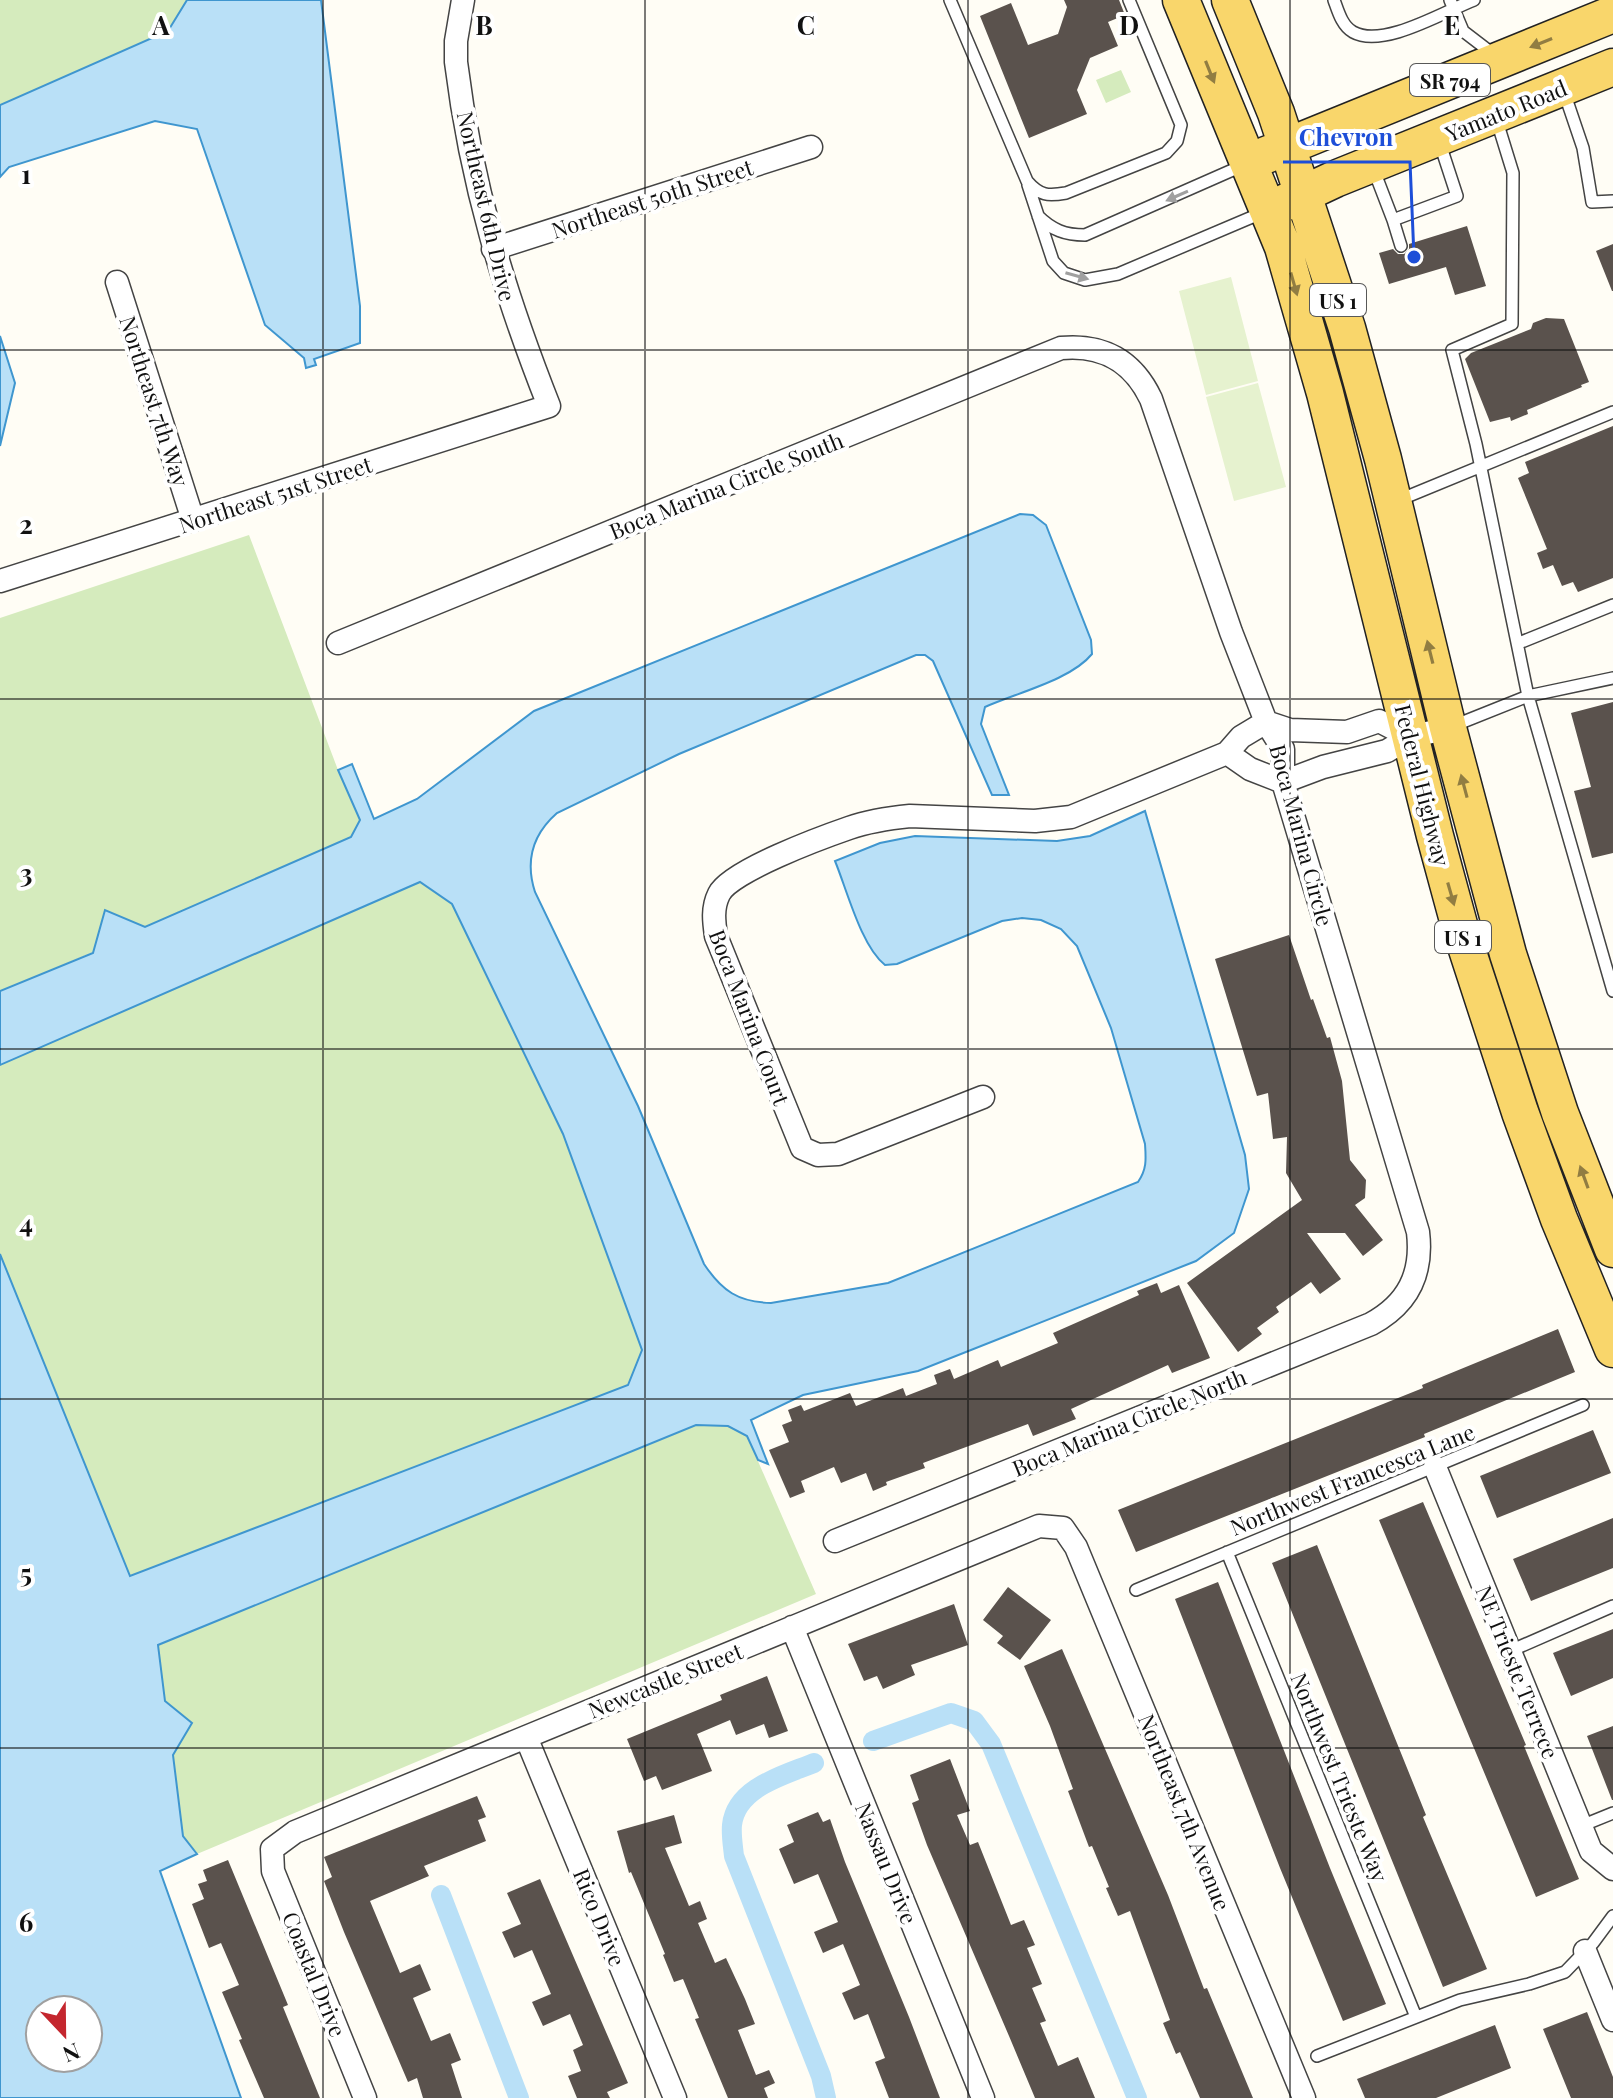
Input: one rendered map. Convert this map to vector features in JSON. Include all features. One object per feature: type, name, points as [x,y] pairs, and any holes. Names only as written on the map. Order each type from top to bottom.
[{"type":"main road","name":"US 1","points":[[1181,0],[1268,210]]},
{"type":"main road","name":"US 1","points":[[1230,0],[1304,193]]},
{"type":"main road","name":"SR 794","points":[[1248,164],[1613,14]]},
{"type":"main road","name":"Yamato Road","points":[[1268,210],[1371,164],[1613,67]]},
{"type":"main road","name":"Federal Highway","points":[[1304,193],[1347,328],[1394,502],[1448,728],[1524,1008],[1613,1249]]},
{"type":"main road","name":"Federal Highway","points":[[1268,210],[1283,247],[1330,409],[1439,852],[1488,1018],[1559,1219],[1605,1290],[1613,1349]]},
{"type":"street","name":"Northeast 6th Drive","points":[[463,0],[457,30],[456,62],[478,189],[515,321],[549,406]]},
{"type":"street","name":"Northeast 50th Street","points":[[493,249],[811,147]]},
{"type":"street","name":"Northeast 7th Way","points":[[117,282],[193,520]]},
{"type":"street","name":"Boca Marina Circle South","points":[[338,643],[1061,348],[1080,346],[1098,349],[1115,357]]},
{"type":"street","name":"Boca Marina Circle","points":[[1115,357],[1131,368],[1143,382],[1151,399],[1231,632],[1266,722],[1283,749],[1283,782],[1418,1232],[1420,1251],[1411,1287]]},
{"type":"street","name":"Northeast 51st Street","points":[[0,581],[549,406]]},
{"type":"street","points":[[1266,722],[1290,730],[1347,732],[1379,721],[1410,737]]},
{"type":"street","name":"Boca Marina Court","points":[[983,1097],[838,1154],[818,1155],[802,1148],[716,936],[713,912],[720,891],[741,873],[850,828],[910,816],[1035,821],[1062,819],[1089,811],[1227,753],[1241,737],[1266,722]]},
{"type":"street","points":[[1227,753],[1250,769],[1283,782],[1323,767],[1387,751],[1410,737],[1448,728]]},
{"type":"street","name":"Boca Marina Circle North","points":[[835,1541],[1371,1324],[1387,1316],[1411,1287]]},
{"type":"street","name":"NE Trieste Terrece","points":[[1435,1467],[1591,1851],[1613,1869]]},
{"type":"street","name":"Newcastle Street","points":[[272,1849],[295,1832],[1039,1526],[1063,1528]]},
{"type":"street","name":"Northeast 7th Avenue","points":[[1063,1528],[1076,1547],[1304,2098]]},
{"type":"street","name":"Nassau Drive","points":[[792,1627],[983,2098]]},
{"type":"street","name":"Rico Drive","points":[[526,1737],[675,2098]]},
{"type":"street","name":"Coastal Drive","points":[[272,1849],[273,1871],[365,2098]]},
{"type":"street","points":[[1585,1951],[1613,2020]]},
{"type":"lane","points":[[950,0],[1027,181],[1053,261],[1064,273],[1085,280],[1118,274],[1268,210]]},
{"type":"lane","points":[[1027,181],[1037,194],[1049,196],[1066,193],[1166,153],[1177,141],[1181,125],[1129,0]]},
{"type":"lane","points":[[1334,0],[1342,20],[1352,32],[1367,36],[1405,30],[1452,4],[1474,0]]},
{"type":"lane","points":[[1452,4],[1463,31],[1500,60]]},
{"type":"lane","points":[[1563,87],[1583,148],[1592,202],[1613,201]]},
{"type":"lane","points":[[1495,114],[1513,173],[1512,324],[1452,350],[1519,643],[1528,696],[1608,958],[1613,991]]},
{"type":"lane","points":[[1393,220],[1457,196],[1438,137]]},
{"type":"lane","points":[[1038,215],[1051,228],[1071,235],[1085,235],[1248,164]]},
{"type":"lane","points":[[1371,164],[1401,246]]},
{"type":"lane","points":[[1394,502],[1613,412]]},
{"type":"lane","points":[[1519,643],[1613,605]]},
{"type":"lane","points":[[1448,728],[1528,696],[1613,678]]},
{"type":"lane","name":"Northwest Francesca Lane","points":[[1136,1590],[1583,1405]]},
{"type":"lane","name":"Northwest Trieste Way","points":[[1227,1552],[1416,2017]]},
{"type":"lane","points":[[1510,1651],[1613,1606]]},
{"type":"lane","points":[[1581,1826],[1613,1813]]},
{"type":"lane","points":[[1317,2056],[1460,2000],[1565,1972],[1613,1916]]},
{"type":"green space","points":[[0,0],[187,0],[168,31],[0,105]]},
{"type":"green space","points":[[1121,70],[1131,92],[1106,103],[1096,80]]},
{"type":"green space","points":[[1231,277],[1258,381],[1206,395],[1179,291]]},
{"type":"green space","points":[[1258,383],[1286,487],[1234,501],[1206,397]]},
{"type":"green space","points":[[249,535],[360,820],[352,837],[0,991],[0,618]]},
{"type":"green space","points":[[420,881],[452,904],[563,1134],[642,1350],[628,1385],[130,1577],[0,1254],[0,1065]]},
{"type":"green space","points":[[697,1425],[728,1426],[747,1436],[816,1594],[197,1854],[183,1836],[158,1645]]},
{"type":"water","points":[[187,0],[321,0],[360,306],[360,343],[314,359],[316,365],[306,368],[304,358],[265,325],[197,129],[155,121],[9,167],[0,177],[0,105],[168,31]]},
{"type":"water","points":[[0,336],[15,383],[0,446]]},
{"type":"water","points":[[1020,514],[1033,515],[1046,525],[1091,640],[1092,654],[1057,679],[985,707],[981,724],[1009,795],[992,795],[933,661],[925,655],[916,655],[679,754],[557,813],[536,839],[533,849],[531,870],[535,892],[638,1106],[704,1264],[717,1281],[732,1293],[749,1300],[771,1303],[888,1283],[1138,1182],[1146,1159],[1145,1144],[1111,1028],[1077,946],[1061,929],[1041,920],[1022,918],[1002,921],[897,964],[885,965],[876,956],[862,931],[835,861],[880,843],[915,836],[1057,841],[1090,836],[1145,811],[1245,1155],[1249,1189],[1234,1233],[1196,1261],[918,1371],[803,1395],[751,1420],[768,1464],[758,1460],[747,1436],[728,1426],[696,1425],[158,1645],[165,1701],[192,1723],[173,1755],[183,1836],[197,1854],[160,1871],[241,2098],[0,2098],[0,1254],[130,1576],[628,1385],[642,1350],[563,1134],[452,904],[420,882],[0,1065],[0,991],[93,953],[105,910],[145,927],[351,837],[360,820],[338,770],[352,764],[374,819],[417,799],[534,711]]},
{"type":"building","points":[[1064,0],[1119,0],[1125,15],[1108,22],[1118,46],[1090,58],[1077,90],[1087,114],[1029,138],[980,16],[1011,3],[1028,45],[1058,34],[1067,7]]},
{"type":"building","points":[[1467,226],[1486,286],[1455,295],[1446,267],[1389,284],[1379,253],[1393,249],[1398,254],[1404,254],[1409,244]]},
{"type":"building","points":[[1613,244],[1613,291],[1612,291],[1596,251]]},
{"type":"building","points":[[1546,318],[1564,319],[1589,382],[1527,410],[1528,414],[1511,421],[1510,417],[1490,422],[1465,359],[1471,353],[1531,329],[1533,323]]},
{"type":"building","points":[[1613,426],[1613,578],[1578,592],[1573,582],[1562,586],[1553,565],[1543,569],[1537,553],[1547,549],[1518,478],[1529,473],[1525,462]]},
{"type":"building","points":[[1613,702],[1613,853],[1592,858],[1574,791],[1591,787],[1571,713]]},
{"type":"building","points":[[1289,935],[1311,1000],[1327,1038],[1330,1037],[1342,1081],[1350,1160],[1366,1180],[1365,1198],[1355,1205],[1383,1240],[1363,1256],[1345,1233],[1307,1233],[1341,1279],[1320,1294],[1311,1282],[1276,1307],[1279,1312],[1257,1328],[1262,1334],[1238,1352],[1187,1283],[1302,1200],[1286,1173],[1287,1137],[1273,1139],[1268,1093],[1257,1096],[1215,959]]},
{"type":"building","points":[[1157,1283],[1161,1293],[1179,1285],[1210,1358],[1172,1373],[1168,1365],[1071,1409],[1076,1419],[1033,1436],[1028,1424],[923,1463],[925,1468],[886,1482],[887,1485],[873,1491],[866,1473],[841,1483],[834,1467],[801,1481],[805,1492],[790,1498],[769,1450],[789,1442],[782,1425],[792,1421],[788,1410],[801,1405],[804,1411],[850,1393],[856,1406],[903,1388],[906,1396],[937,1384],[934,1375],[950,1369],[954,1379],[998,1360],[1001,1367],[1058,1343],[1053,1333],[1139,1295],[1137,1291]]},
{"type":"building","points":[[1558,1329],[1575,1372],[1424,1434],[1425,1437],[1136,1552],[1118,1510],[1423,1388],[1422,1385]]},
{"type":"building","points":[[1593,1430],[1611,1473],[1497,1518],[1480,1476]]},
{"type":"building","points":[[1423,1502],[1579,1879],[1536,1897],[1379,1520]]},
{"type":"building","points":[[1613,1518],[1613,1568],[1531,1601],[1513,1559]]},
{"type":"building","points":[[1317,1545],[1426,1815],[1423,1817],[1487,1969],[1443,1987],[1272,1563]]},
{"type":"building","points":[[1218,1582],[1386,2004],[1343,2021],[1175,1599]]},
{"type":"building","points":[[1008,1587],[1051,1620],[1020,1660],[997,1643],[1003,1636],[983,1620]]},
{"type":"building","points":[[954,1604],[968,1645],[911,1665],[915,1675],[883,1689],[877,1676],[864,1681],[848,1644]]},
{"type":"building","points":[[1613,1629],[1613,1678],[1571,1696],[1553,1653]]},
{"type":"building","points":[[1062,1649],[1168,1895],[1204,1989],[1207,1988],[1253,2098],[1200,2098],[1180,2052],[1176,2054],[1163,2023],[1170,2020],[1130,1911],[1118,1916],[1106,1888],[1109,1887],[1092,1846],[1089,1847],[1068,1791],[1073,1789],[1050,1726],[1024,1666]]},
{"type":"building","points":[[767,1676],[788,1731],[769,1738],[764,1724],[736,1735],[730,1720],[697,1734],[712,1771],[662,1790],[656,1776],[644,1781],[627,1739],[722,1700],[720,1695]]},
{"type":"building","points":[[1613,1726],[1613,1800],[1612,1800],[1587,1736]]},
{"type":"building","points":[[950,1759],[970,1811],[957,1815],[970,1845],[978,1842],[1011,1925],[1024,1920],[1035,1945],[1027,1948],[1042,1984],[1032,1988],[1046,2021],[1040,2023],[1058,2066],[1078,2057],[1095,2098],[1035,2098],[912,1803],[919,1800],[910,1775]]},
{"type":"building","points":[[477,1796],[486,1817],[478,1820],[486,1841],[424,1866],[429,1876],[370,1901],[400,1973],[420,1964],[431,1990],[413,1998],[431,2041],[450,2033],[461,2060],[451,2064],[462,2098],[423,2098],[417,2078],[408,2082],[344,1932],[324,1881],[332,1877],[324,1857]]},
{"type":"building","points":[[818,1812],[823,1822],[830,1819],[940,2098],[889,2098],[875,2062],[885,2058],[868,2014],[854,2020],[842,1993],[860,1985],[843,1944],[823,1953],[814,1932],[838,1922],[818,1874],[794,1884],[779,1849],[794,1842],[787,1825]]},
{"type":"building","points":[[674,1815],[682,1843],[665,1848],[689,1906],[700,1901],[707,1919],[698,1923],[715,1963],[726,1958],[745,1999],[755,2024],[738,2030],[756,2075],[769,2070],[775,2083],[764,2088],[768,2098],[728,2098],[695,2019],[699,2018],[683,1979],[674,1982],[629,1873],[617,1831]]},
{"type":"building","points":[[228,1860],[288,2005],[283,2007],[320,2098],[264,2098],[239,2040],[242,2039],[222,1992],[239,1985],[221,1943],[209,1948],[192,1904],[204,1899],[198,1884],[207,1881],[203,1870]]},
{"type":"building","points":[[540,1879],[628,2083],[607,2092],[610,2098],[577,2098],[568,2076],[581,2071],[573,2050],[583,2045],[570,2014],[543,2026],[532,2002],[551,1994],[532,1950],[514,1958],[502,1932],[521,1924],[507,1893]]},
{"type":"building","points":[[1587,2012],[1613,2077],[1613,2098],[1571,2098],[1543,2029]]},
{"type":"building","points":[[1495,2025],[1511,2068],[1436,2098],[1365,2098],[1357,2079]]},
{"type":"waterway","points":[[873,1741],[951,1713],[974,1721],[991,1744],[1137,2098]]},
{"type":"waterway","points":[[814,1763],[776,1778],[752,1792],[735,1812],[732,1833],[734,1856],[821,2076],[826,2098]]},
{"type":"waterway","points":[[441,1895],[519,2098]]},
{"type":"place","name":"Chevron","points":[[1414,257]]}]
